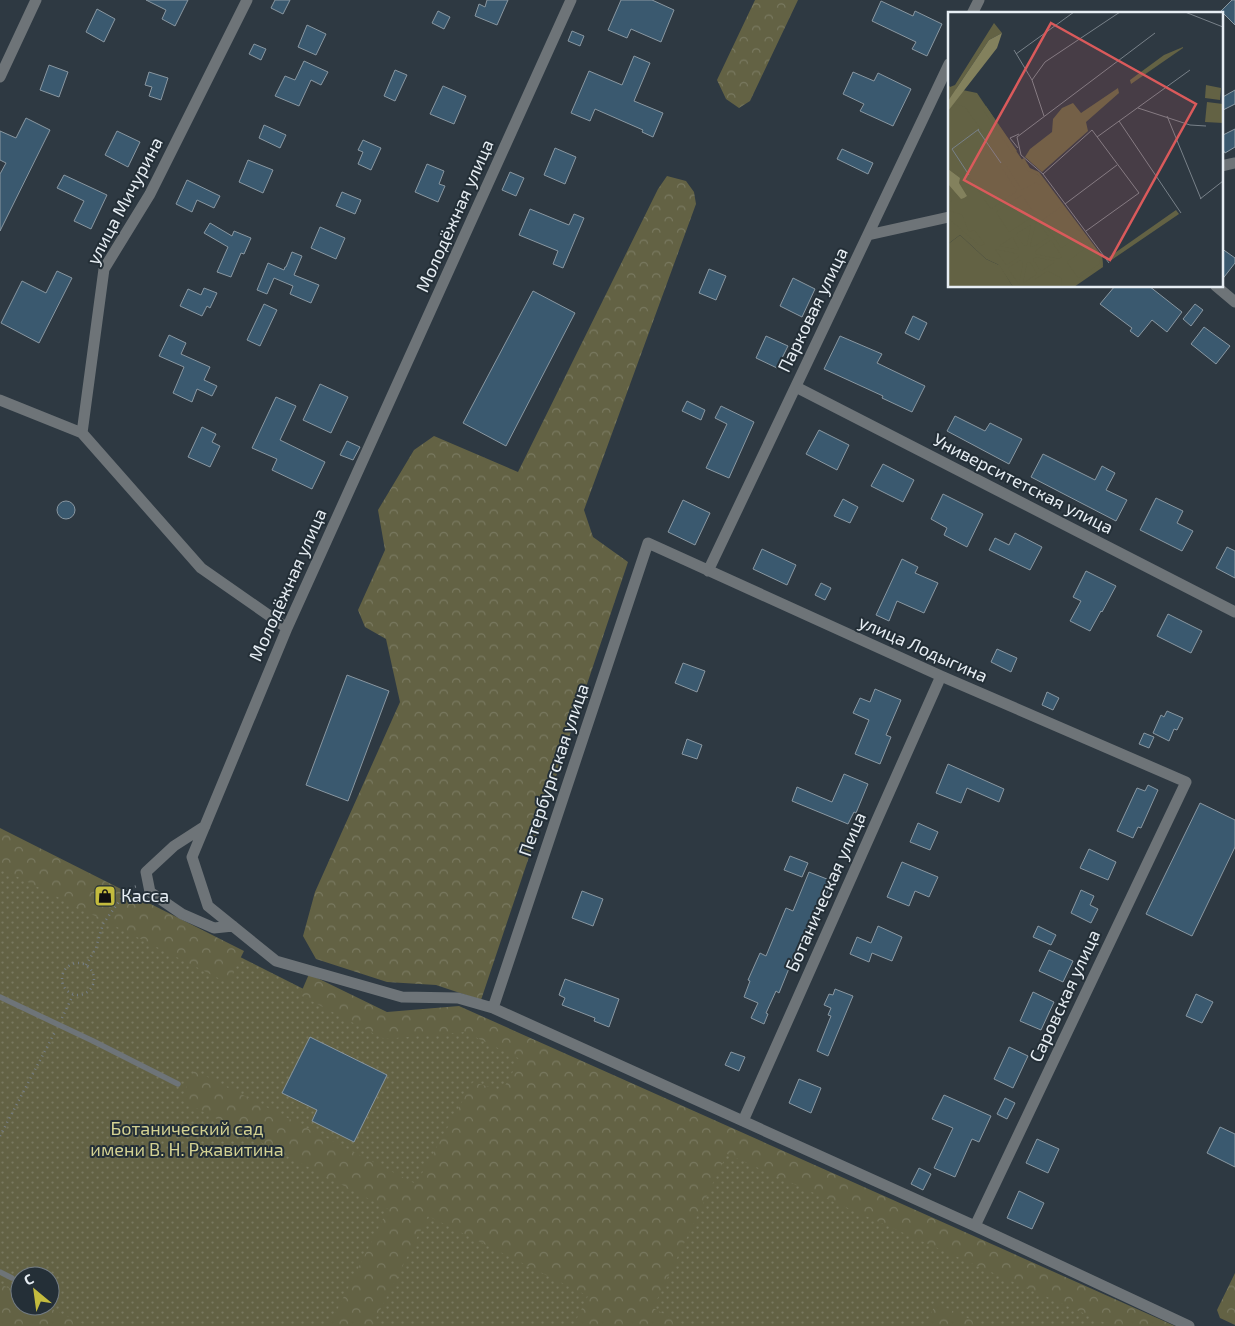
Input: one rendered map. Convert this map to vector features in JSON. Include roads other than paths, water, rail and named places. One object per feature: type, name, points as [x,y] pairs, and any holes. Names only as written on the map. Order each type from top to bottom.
[{"type":"street","points":[[0,77],[36,0]]},
{"type":"street","name":"улица Мичурина","points":[[82,433],[104,269],[150,194],[247,0]]},
{"type":"street","name":"Молодёжная улица","points":[[571,0],[287,628],[192,857],[208,906],[276,961],[402,996],[458,998],[493,1008],[975,1226],[1189,1326]]},
{"type":"street","points":[[973,12],[979,0]]},
{"type":"street","name":"Парковая улица","points":[[708,571],[948,66]]},
{"type":"street","points":[[1222,166],[1235,164]]},
{"type":"street","points":[[868,235],[948,217]]},
{"type":"street","points":[[1218,288],[1235,302]]},
{"type":"street","name":"Университетская улица","points":[[796,387],[1235,612]]},
{"type":"street","points":[[0,400],[82,433],[201,568],[287,628]]},
{"type":"street","name":"улица Лодыгина","points":[[648,543],[942,676],[1186,782]]},
{"type":"street","name":"Петербургская улица","points":[[493,1008],[648,543]]},
{"type":"street","name":"Ботаническая улица","points":[[744,1122],[942,676]]},
{"type":"street","name":"Саровская улица","points":[[975,1226],[1186,782]]},
{"type":"street","points":[[205,826],[174,846],[146,872],[150,892],[182,914],[214,928],[233,926]]},
{"type":"lane","points":[[0,997],[178,1084]]},
{"type":"place","name":"Касса","points":[[105,896]]},
{"type":"park label","name":"Ботанический сад имени В. Н. Ржавитина","points":[[187,1139]]}]
